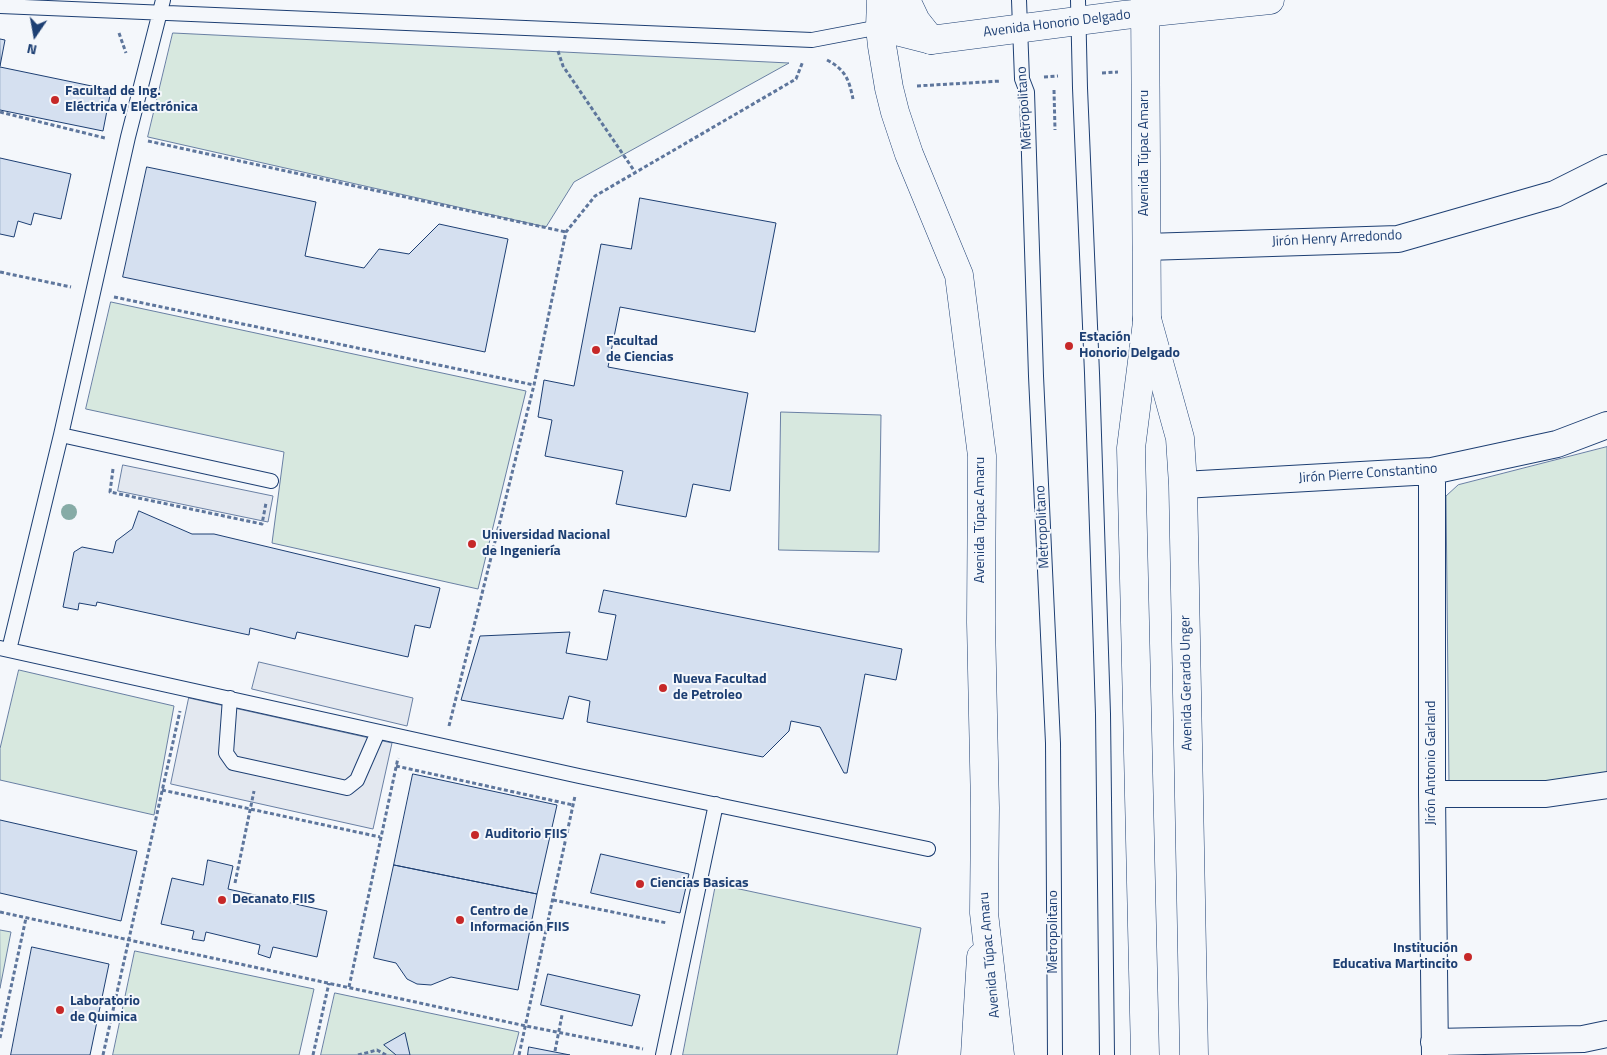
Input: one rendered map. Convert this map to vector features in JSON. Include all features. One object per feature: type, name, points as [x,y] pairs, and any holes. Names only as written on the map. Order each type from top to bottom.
[{"type":"main road","name":"Avenida Túpac Amaru","points":[[881,0],[880,27],[885,70],[895,112],[909,154],[960,275],[982,456],[981,622],[984,913],[1000,1055]]},
{"type":"main road","points":[[880,27],[901,0]]},
{"type":"main road","points":[[906,0],[916,21],[931,40]]},
{"type":"main road","name":"Avenida Honorio Delgado","points":[[880,27],[931,40],[1020,27],[1078,10],[1270,0]]},
{"type":"main road","name":"Avenida Túpac Amaru","points":[[1145,7],[1146,316],[1131,448],[1145,1055]]},
{"type":"main road","name":"Avenida Gerardo Unger","points":[[1146,316],[1180,438],[1183,485],[1194,1055]]},
{"type":"main road","points":[[975,1055],[984,913]]},
{"type":"street","name":"Jirón Henry Arredondo","points":[[1146,246],[1398,239],[1555,194],[1607,168]]},
{"type":"street","name":"Jirón Pierre Constantino","points":[[1183,485],[1432,471],[1557,444],[1607,425]]},
{"type":"street","name":"Jirón Antonio Garland","points":[[1432,471],[1432,794],[1435,1049]]},
{"type":"street","points":[[1432,794],[1546,794],[1607,784]]},
{"type":"street","points":[[1435,1049],[1583,1039],[1607,1034]]},
{"type":"lane","name":"Metropolitano","points":[[1019,0],[1022,79],[1027,92],[1036,376],[1053,743],[1054,1055]]},
{"type":"lane","points":[[0,6],[161,7],[551,29],[812,40],[880,27]]},
{"type":"lane","points":[[161,7],[128,137],[61,435],[4,649],[579,776],[928,849]]},
{"type":"lane","points":[[1078,10],[1103,704],[1107,1055]]},
{"type":"lane","points":[[61,435],[271,480]]},
{"type":"lane","points":[[230,698],[226,753],[233,763],[347,788],[357,780],[378,732]]},
{"type":"lane","points":[[663,1054],[716,804]]},
{"type":"path","points":[[551,29],[562,66],[635,172]]},
{"type":"path","points":[[118,31],[126,52],[124,62]]},
{"type":"path","points":[[444,746],[534,385],[566,232],[595,196],[796,79],[812,40]]},
{"type":"path","points":[[806,54],[822,57],[835,64],[847,76],[853,99]]},
{"type":"path","points":[[1054,90],[1055,130]]},
{"type":"path","points":[[0,112],[106,138],[104,147]]},
{"type":"path","points":[[128,137],[566,232]]},
{"type":"path","points":[[0,272],[73,288],[75,278]]},
{"type":"path","points":[[92,292],[534,385]]},
{"type":"path","points":[[110,466],[114,470],[110,492],[262,524],[271,480]]},
{"type":"path","points":[[103,1055],[185,688]]},
{"type":"path","points":[[349,988],[402,737]]},
{"type":"path","points":[[396,766],[573,805]]},
{"type":"path","points":[[235,883],[258,768]]},
{"type":"path","points":[[519,1055],[579,776]]},
{"type":"path","points":[[162,790],[380,837]]},
{"type":"path","points":[[553,900],[690,928]]},
{"type":"path","points":[[0,912],[663,1054]]},
{"type":"path","points":[[0,1038],[26,918]]},
{"type":"path","points":[[313,1055],[329,983]]},
{"type":"path","points":[[555,1051],[562,1015]]},
{"type":"path","points":[[358,1055],[377,1050],[386,1055]]},
{"type":"shaded area","points":[[173,33],[789,63],[574,182],[546,227],[148,137]]},
{"type":"shaded area","points":[[111,302],[526,391],[478,589],[272,543],[284,452],[86,409]]},
{"type":"shaded area","points":[[781,412],[881,415],[879,552],[779,550]]},
{"type":"shaded area","points":[[1607,447],[1607,776],[1557,785],[1449,785],[1446,496],[1458,485]]},
{"type":"shaded area","points":[[123,465],[273,496],[268,522],[118,491]]},
{"type":"shaded area","points":[[259,662],[413,698],[407,726],[252,689]]},
{"type":"shaded area","points":[[19,670],[174,706],[154,815],[0,780],[0,749]]},
{"type":"shaded area","points":[[189,698],[392,743],[373,829],[171,784]]},
{"type":"shaded area","points":[[716,884],[921,928],[897,1055],[683,1055]]},
{"type":"shaded area","points":[[0,930],[11,932],[0,988]]},
{"type":"shaded area","points":[[135,951],[314,989],[299,1055],[113,1055]]},
{"type":"shaded area","points":[[335,993],[519,1032],[513,1055],[321,1055]]},
{"type":"building","points":[[0,39],[5,40],[0,66]]},
{"type":"building","name":"Facultad de Ing. Eléctrica y Electrónica","points":[[0,67],[111,90],[103,131],[0,110]]},
{"type":"building","points":[[0,158],[71,174],[61,219],[34,213],[31,225],[18,221],[14,237],[0,234]]},
{"type":"building","points":[[147,167],[316,202],[305,256],[364,268],[379,249],[409,254],[439,224],[508,239],[485,352],[123,277]]},
{"type":"building","name":"Facultad de Ciencias","points":[[640,198],[776,223],[755,332],[620,307],[608,367],[748,393],[730,491],[693,484],[686,517],[616,504],[623,471],[545,456],[552,420],[538,417],[544,380],[574,386],[601,244],[631,249]]},
{"type":"building","points":[[139,511],[192,534],[214,534],[440,588],[430,628],[415,625],[408,657],[297,632],[295,639],[250,628],[249,635],[97,602],[96,606],[79,603],[78,610],[63,607],[74,552],[82,547],[113,553],[116,541],[132,529]]},
{"type":"building","name":"Nueva Facultad de Petroleo","points":[[604,590],[902,649],[896,680],[865,674],[847,773],[844,773],[820,727],[791,721],[789,731],[763,757],[587,722],[590,701],[569,696],[563,719],[461,700],[480,636],[570,632],[566,653],[607,660],[616,615],[599,612]]},
{"type":"building","name":"Auditorio FIIS","points":[[413,774],[557,805],[537,894],[394,865]]},
{"type":"building","points":[[0,820],[137,851],[121,921],[0,893]]},
{"type":"building","name":"Ciencias Basicas","points":[[601,854],[689,874],[680,913],[591,893]]},
{"type":"building","name":"Decanato FIIS","points":[[208,860],[233,866],[228,889],[327,911],[317,957],[273,947],[270,958],[258,954],[260,945],[206,932],[204,941],[192,939],[194,931],[161,924],[172,878],[203,885]]},
{"type":"building","points":[[394,865],[537,894],[518,990],[451,977],[431,985],[417,984],[407,979],[396,963],[374,958]]},
{"type":"building","name":"Laboratorio de Quimica","points":[[32,947],[109,964],[90,1055],[11,1055]]},
{"type":"building","points":[[548,974],[640,995],[632,1026],[541,1005]]},
{"type":"building","points":[[405,1033],[410,1055],[396,1055],[384,1045]]},
{"type":"building","points":[[529,1047],[570,1055],[528,1055]]},
{"type":"place","name":"Facultad de Ing. Eléctrica y Electrónica","points":[[55,100]]},
{"type":"place","name":"Estación Honorio Delgado","points":[[1069,346]]},
{"type":"place","name":"Facultad de Ciencias","points":[[596,350]]},
{"type":"place","name":"Universidad Nacional de Ingeniería","points":[[472,544]]},
{"type":"place","name":"Nueva Facultad de Petroleo","points":[[663,688]]},
{"type":"place","name":"Auditorio FIIS","points":[[475,835]]},
{"type":"place","name":"Ciencias Basicas","points":[[640,884]]},
{"type":"place","name":"Decanato FIIS","points":[[222,900]]},
{"type":"place","name":"Centro de Información FIIS","points":[[460,920]]},
{"type":"place","name":"Institución Educativa Martincito","points":[[1468,957]]},
{"type":"place","name":"Laboratorio de Quimica","points":[[60,1010]]}]
